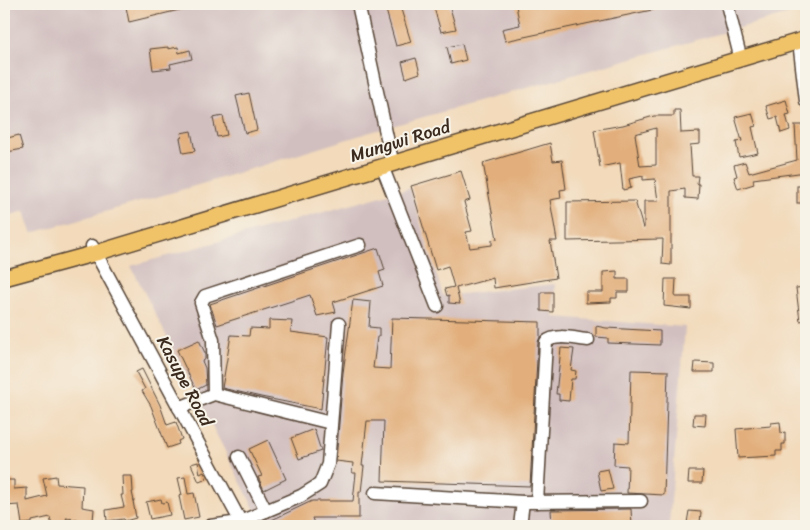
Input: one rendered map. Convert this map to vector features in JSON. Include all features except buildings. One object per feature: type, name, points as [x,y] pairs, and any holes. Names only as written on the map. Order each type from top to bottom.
[{"type":"main road","name":"Mungwi Road","points":[[4,278],[94,249],[804,37]]},
{"type":"main road","name":"Mungwi Road","points":[[387,161],[739,52],[804,37]]},
{"type":"main road","name":"Mungwi Road","points":[[4,270],[94,249]]},
{"type":"street","points":[[358,4],[387,161],[437,306]]},
{"type":"street","points":[[727,4],[739,52]]},
{"type":"street","points":[[804,37],[806,101]]},
{"type":"street","points":[[214,394],[213,340],[201,303],[205,296],[360,245]]},
{"type":"street","name":"Kasupe Road","points":[[94,249],[242,524]]},
{"type":"street","points":[[210,526],[242,524],[301,496],[320,484],[328,464],[339,324]]},
{"type":"street","points":[[537,502],[546,342],[550,338],[556,337],[588,340]]},
{"type":"street","points":[[179,408],[214,394],[331,423]]},
{"type":"street","points":[[239,457],[266,511]]},
{"type":"street","points":[[375,493],[523,502],[641,502]]},
{"type":"street","points":[[520,526],[523,502]]},
{"type":"shaded area","points":[[4,4],[806,4],[806,9],[367,133],[205,183],[32,233],[25,211],[4,217]]},
{"type":"shaded area","points":[[410,188],[443,296],[555,284],[554,317],[685,327],[669,526],[263,526],[131,266]]}]
